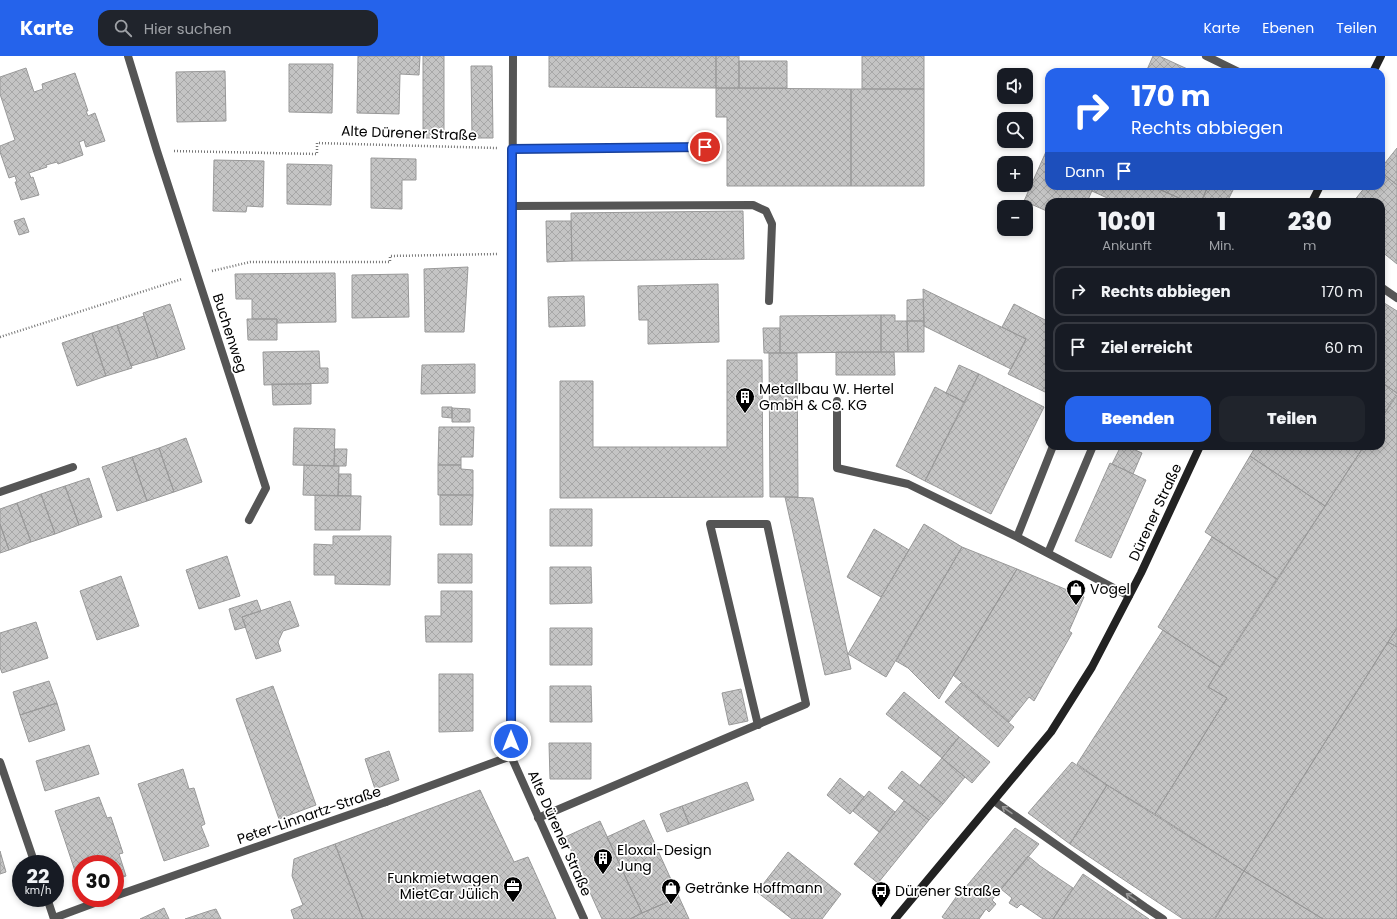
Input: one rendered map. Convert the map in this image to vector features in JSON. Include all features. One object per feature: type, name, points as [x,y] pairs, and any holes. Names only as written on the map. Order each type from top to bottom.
[{"type":"main road","points":[[1375,68],[1381,56]]},
{"type":"main road","name":"Dürener Straße","points":[[895,919],[1051,732],[1092,667],[1141,573],[1198,450]]},
{"type":"street","name":"Buchenweg","points":[[128,56],[157,151],[266,488],[249,520]]},
{"type":"street","name":"Alte Dürener Straße","points":[[513,56],[511,756],[584,919]]},
{"type":"street","points":[[1206,56],[1232,68]]},
{"type":"street","points":[[512,149],[705,147]]},
{"type":"street","points":[[512,206],[753,205],[766,211],[772,224],[769,301]]},
{"type":"street","points":[[1385,290],[1397,298]]},
{"type":"street","points":[[837,401],[837,468],[908,484],[1017,537],[1129,596]]},
{"type":"street","points":[[1017,537],[1051,450]]},
{"type":"street","points":[[1048,553],[1091,450]]},
{"type":"street","points":[[0,492],[73,467]]},
{"type":"street","points":[[538,818],[758,725],[806,704],[767,524],[710,524],[758,725]]},
{"type":"street","name":"Peter-Linnartz-Straße","points":[[124,893],[386,802],[511,756]]},
{"type":"street","points":[[0,762],[32,855]]},
{"type":"street","points":[[994,801],[1145,908],[1163,919]]},
{"type":"street","points":[[50,907],[53,919],[84,907]]},
{"type":"path","name":"Alte Dürener Straße","points":[[157,151],[317,154],[317,143],[512,149]]},
{"type":"path","points":[[0,337],[198,274],[250,262],[390,262],[390,256],[512,254]]},
{"type":"building","points":[[358,56],[420,56],[419,75],[400,74],[399,114],[357,113]]},
{"type":"building","points":[[423,56],[444,56],[444,138],[423,138]]},
{"type":"building","points":[[549,56],[716,56],[716,88],[549,87]]},
{"type":"building","points":[[716,56],[739,56],[739,88],[716,88]]},
{"type":"building","points":[[862,56],[924,56],[924,89],[862,89]]},
{"type":"building","points":[[1153,56],[1159,56],[1185,68],[1148,68]]},
{"type":"building","points":[[739,61],[787,61],[787,88],[739,88]]},
{"type":"building","points":[[289,64],[333,64],[332,113],[289,112]]},
{"type":"building","points":[[471,66],[492,66],[493,138],[472,138]]},
{"type":"building","points":[[26,68],[34,92],[43,89],[42,84],[75,73],[88,111],[86,111],[88,116],[95,113],[105,141],[86,147],[84,140],[79,142],[83,155],[58,164],[57,162],[46,165],[47,167],[29,173],[31,178],[33,177],[39,195],[21,200],[15,182],[17,182],[15,176],[9,178],[0,152],[0,146],[15,140],[0,94],[0,77]]},
{"type":"building","points":[[225,71],[226,121],[177,122],[176,72]]},
{"type":"building","points":[[716,88],[851,89],[851,186],[727,186],[727,117],[716,117]]},
{"type":"building","points":[[851,89],[924,89],[924,186],[851,186]]},
{"type":"building","points":[[1397,148],[1397,185],[1385,175],[1385,163]]},
{"type":"building","points":[[1045,154],[1045,190],[1092,190],[1089,198],[1045,198],[1045,210],[1033,205],[1033,200],[1024,200],[1028,192],[1033,192],[1033,181]]},
{"type":"building","points":[[371,158],[416,159],[416,180],[402,180],[402,209],[371,208]]},
{"type":"building","points":[[214,160],[264,161],[263,207],[247,206],[246,212],[213,211]]},
{"type":"building","points":[[287,164],[332,165],[331,205],[287,204]]},
{"type":"building","points":[[1385,175],[1397,185],[1397,264],[1385,254],[1385,198],[1356,198],[1363,190],[1385,190]]},
{"type":"building","points":[[1161,190],[1179,198],[1107,198],[1092,191]]},
{"type":"building","points":[[1161,190],[1206,190],[1203,198],[1179,198]]},
{"type":"building","points":[[1206,190],[1233,190],[1229,198],[1203,198]]},
{"type":"building","points":[[743,211],[744,259],[572,261],[571,213]]},
{"type":"building","points":[[24,218],[29,232],[19,235],[14,221]]},
{"type":"building","points":[[546,221],[571,221],[572,261],[547,262]]},
{"type":"building","points":[[468,267],[464,332],[425,332],[424,269]]},
{"type":"building","points":[[335,273],[336,322],[277,323],[277,319],[252,319],[252,299],[236,299],[235,274]]},
{"type":"building","points":[[408,274],[409,317],[352,318],[352,275]]},
{"type":"building","points":[[718,284],[719,342],[648,344],[648,320],[639,320],[638,286]]},
{"type":"building","points":[[923,289],[1026,339],[1011,369],[924,326]]},
{"type":"building","points":[[584,296],[585,326],[549,327],[548,297]]},
{"type":"building","points":[[923,299],[924,321],[907,321],[907,300]]},
{"type":"building","points":[[170,304],[185,349],[158,358],[143,313]]},
{"type":"building","points":[[1014,304],[1045,320],[1045,392],[1008,374],[1026,339],[1002,327]]},
{"type":"building","points":[[1385,304],[1397,311],[1397,393],[1385,385]]},
{"type":"building","points":[[881,315],[895,315],[895,321],[907,321],[908,352],[881,352]]},
{"type":"building","points":[[881,315],[881,352],[780,353],[780,316]]},
{"type":"building","points":[[144,316],[158,358],[131,366],[117,325]]},
{"type":"building","points":[[247,319],[277,319],[277,340],[248,340]]},
{"type":"building","points":[[907,321],[924,321],[924,352],[908,352]]},
{"type":"building","points":[[117,325],[132,368],[106,376],[92,333]]},
{"type":"building","points":[[763,328],[780,328],[780,353],[764,353]]},
{"type":"building","points":[[92,333],[106,376],[77,386],[62,343]]},
{"type":"building","points":[[319,351],[320,368],[328,368],[328,383],[264,385],[263,352]]},
{"type":"building","points":[[836,352],[894,352],[895,375],[836,375]]},
{"type":"building","points":[[769,353],[797,353],[798,497],[770,497]]},
{"type":"building","name":"Metallbau W. Hertel GmbH & Co. KG","points":[[727,360],[762,360],[763,497],[560,498],[560,381],[593,381],[593,447],[727,447]]},
{"type":"building","points":[[475,364],[475,393],[421,394],[422,365]]},
{"type":"building","points":[[959,365],[979,374],[964,402],[946,393]]},
{"type":"building","points":[[979,374],[1044,407],[991,514],[925,481]]},
{"type":"building","points":[[272,384],[311,384],[311,404],[273,405]]},
{"type":"building","points":[[1385,385],[1397,393],[1385,412]]},
{"type":"building","points":[[935,387],[964,402],[925,481],[896,466]]},
{"type":"building","points":[[1397,395],[1397,628],[1244,871],[1155,814],[1227,698],[1208,687],[1361,450],[1385,450],[1385,413]]},
{"type":"building","points":[[442,407],[452,407],[452,418],[442,417]]},
{"type":"building","points":[[452,408],[470,409],[470,422],[452,422]]},
{"type":"building","points":[[439,427],[474,427],[473,457],[461,457],[461,465],[438,465]]},
{"type":"building","points":[[294,428],[335,429],[334,466],[293,465]]},
{"type":"building","points":[[186,438],[202,482],[174,492],[159,448]]},
{"type":"building","points":[[159,448],[174,492],[147,501],[132,457]]},
{"type":"building","points":[[335,449],[347,449],[346,466],[334,466]]},
{"type":"building","points":[[1119,450],[1135,450],[1142,453],[1133,474],[1112,464]]},
{"type":"building","points":[[1254,450],[1361,450],[1325,506],[1250,456]]},
{"type":"building","points":[[1250,456],[1325,506],[1277,579],[1205,532]]},
{"type":"building","points":[[132,457],[147,501],[117,511],[102,467]]},
{"type":"building","points":[[1110,463],[1146,480],[1111,558],[1075,541]]},
{"type":"building","points":[[304,465],[339,466],[338,496],[303,495]]},
{"type":"building","points":[[438,465],[461,465],[461,469],[473,470],[473,495],[438,495]]},
{"type":"building","points":[[339,474],[351,474],[351,496],[338,496]]},
{"type":"building","points":[[89,478],[102,517],[79,525],[65,486]]},
{"type":"building","points":[[65,486],[79,525],[55,534],[41,494]]},
{"type":"building","points":[[41,494],[55,534],[31,542],[17,503]]},
{"type":"building","points":[[315,495],[361,496],[360,530],[315,530]]},
{"type":"building","points":[[440,495],[473,495],[472,525],[440,525]]},
{"type":"building","points":[[785,497],[813,498],[851,669],[825,675]]},
{"type":"building","points":[[17,503],[31,542],[9,550],[0,524],[0,509]]},
{"type":"building","points":[[550,509],[592,509],[592,546],[550,546]]},
{"type":"building","points":[[0,524],[9,550],[0,553]]},
{"type":"building","points":[[924,524],[962,547],[886,677],[848,654]]},
{"type":"building","points":[[874,529],[909,550],[881,597],[847,577]]},
{"type":"building","points":[[333,536],[391,536],[390,585],[335,584],[335,575],[314,575],[314,544],[333,545]]},
{"type":"building","points":[[1212,537],[1277,579],[1220,667],[1158,627]]},
{"type":"building","points":[[962,547],[1017,569],[939,699],[908,668],[896,661]]},
{"type":"building","points":[[438,554],[472,554],[472,583],[438,583]]},
{"type":"building","points":[[227,556],[240,596],[199,609],[186,570]]},
{"type":"building","points":[[550,567],[591,567],[592,603],[550,604]]},
{"type":"building","points":[[1017,569],[1084,597],[1069,631],[1072,633],[1034,701],[1029,697],[1009,722],[953,675]]},
{"type":"building","points":[[121,576],[139,626],[97,640],[80,591]]},
{"type":"building","points":[[441,591],[472,591],[472,642],[426,642],[425,616],[441,616]]},
{"type":"building","points":[[257,600],[261,611],[242,617],[246,627],[235,630],[229,609]]},
{"type":"building","points":[[290,601],[299,626],[283,631],[278,642],[281,651],[256,659],[242,617]]},
{"type":"building","points":[[36,622],[48,658],[2,673],[0,667],[0,633]]},
{"type":"building","points":[[550,628],[592,628],[592,665],[550,665]]},
{"type":"building","points":[[1397,628],[1397,647],[1388,642]]},
{"type":"building","points":[[1163,630],[1220,667],[1208,687],[1227,698],[1155,814],[1107,785],[1077,764]]},
{"type":"building","points":[[1388,642],[1397,647],[1397,919],[1323,919],[1244,871]]},
{"type":"building","points":[[439,674],[473,674],[473,731],[439,732]]},
{"type":"building","points":[[49,681],[57,703],[20,715],[13,692]]},
{"type":"building","points":[[961,683],[1014,727],[998,747],[945,702]]},
{"type":"building","points":[[273,686],[316,805],[279,819],[236,699]]},
{"type":"building","points":[[550,686],[591,686],[592,722],[550,722]]},
{"type":"building","points":[[741,689],[748,721],[729,725],[722,693]]},
{"type":"building","points":[[904,692],[959,737],[942,758],[886,714]]},
{"type":"building","points":[[57,703],[65,730],[29,742],[20,715]]},
{"type":"building","points":[[959,737],[990,762],[972,783],[942,758]]},
{"type":"building","points":[[549,743],[591,743],[591,779],[550,779]]},
{"type":"building","points":[[89,745],[99,774],[45,791],[36,761]]},
{"type":"building","points":[[389,751],[399,780],[375,789],[365,759]]},
{"type":"building","points":[[942,758],[965,777],[943,804],[920,785]]},
{"type":"building","points":[[1072,762],[1107,785],[1070,844],[1028,813]]},
{"type":"building","points":[[183,769],[189,789],[194,788],[205,824],[201,826],[209,846],[164,861],[138,784]]},
{"type":"building","points":[[902,771],[943,804],[929,820],[888,788]]},
{"type":"building","points":[[840,778],[864,797],[850,814],[827,795]]},
{"type":"building","points":[[747,782],[754,800],[689,824],[682,806]]},
{"type":"building","points":[[1107,785],[1244,871],[1214,919],[1183,919],[1070,844]]},
{"type":"building","points":[[480,790],[514,862],[528,857],[556,919],[363,919],[335,844]]},
{"type":"building","points":[[869,791],[895,812],[879,832],[853,811]]},
{"type":"building","points":[[99,797],[107,818],[111,817],[123,853],[119,855],[72,855],[72,862],[55,811]]},
{"type":"building","points":[[904,801],[929,820],[878,883],[854,864]]},
{"type":"building","points":[[682,806],[689,824],[667,832],[660,814]]},
{"type":"building","points":[[644,820],[679,897],[642,913],[607,837]]},
{"type":"building","name":"Eloxal-Design Jung","points":[[600,821],[642,913],[630,919],[602,919],[565,837]]},
{"type":"building","points":[[1015,828],[1039,844],[992,900],[996,904],[989,912],[986,909],[979,919],[945,919],[942,917],[959,893],[960,894]]},
{"type":"building","points":[[335,844],[363,919],[294,919],[291,910],[303,905],[292,876],[294,859]]},
{"type":"building","points":[[0,851],[6,872],[0,874]]},
{"type":"building","points":[[788,852],[841,894],[822,919],[792,919],[757,892]]},
{"type":"building","points":[[1028,856],[1073,888],[1053,919],[1043,919],[1021,904],[1017,908],[1009,903],[1012,898],[1001,889]]},
{"type":"building","points":[[1244,871],[1323,919],[1215,919]]},
{"type":"building","points":[[1083,874],[1149,919],[1053,919]]},
{"type":"building","name":"Getränke Hoffmann","points":[[679,897],[689,919],[630,919],[642,913]]},
{"type":"building","points":[[164,908],[169,919],[140,919]]},
{"type":"building","points":[[216,909],[221,919],[185,919],[209,911]]},
{"type":"place","name":"Metallbau W. Hertel GmbH & Co. KG","points":[[745,414]]},
{"type":"place","name":"Vogel","points":[[1076,606]]},
{"type":"place","name":"Eloxal-Design Jung","points":[[603,875]]},
{"type":"place","name":"Funkmietwagen MietCar Jülich","points":[[513,903]]},
{"type":"place","name":"Getränke Hoffmann","points":[[671,905]]},
{"type":"place","name":"Dürener Straße","points":[[881,908]]},
{"type":"route","points":[[511,741],[512,149],[705,147]]}]
